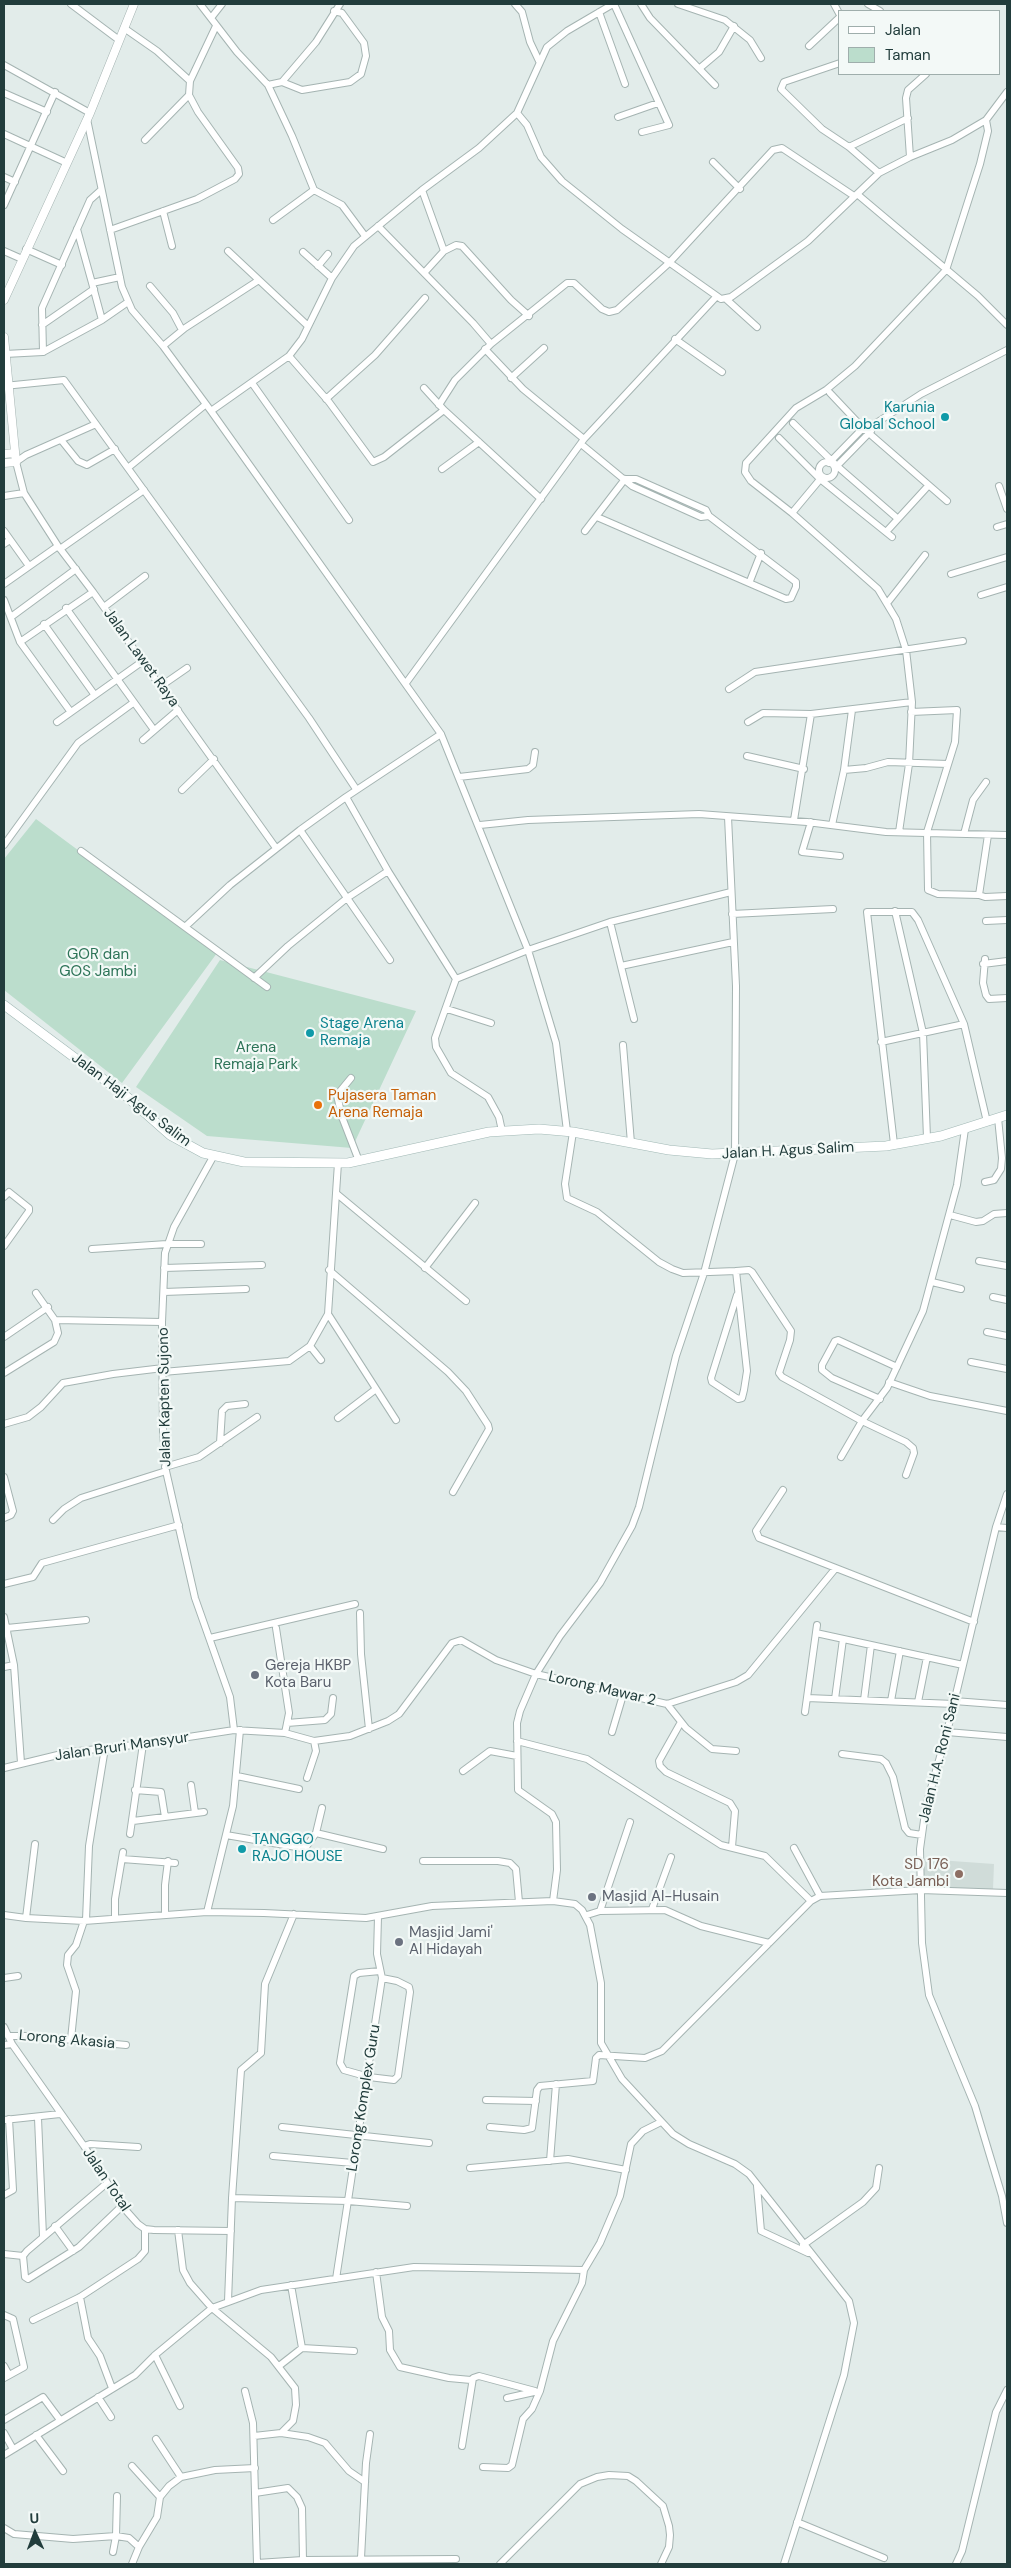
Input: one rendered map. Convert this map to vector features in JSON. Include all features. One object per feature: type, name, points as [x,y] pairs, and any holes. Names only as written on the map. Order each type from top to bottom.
[{"type":"main road","name":"Jalan Haji Agus Salim","points":[[4,1005],[126,1096],[170,1135],[213,1156],[271,1164],[338,1163],[359,1161],[502,1130],[570,1131]]},
{"type":"main road","name":"Jalan H. Agus Salim","points":[[570,1131],[698,1153],[735,1154],[894,1144],[965,1129],[1007,1115]]},
{"type":"street","points":[[71,4],[119,40]]},
{"type":"street","points":[[4,300],[6,289],[22,259],[88,116],[134,4]]},
{"type":"street","points":[[200,4],[216,26],[268,85],[292,136],[314,190],[342,204],[365,236]]},
{"type":"street","points":[[211,18],[222,4]]},
{"type":"street","points":[[282,82],[316,42],[340,4]]},
{"type":"street","points":[[516,4],[522,12],[530,42],[539,61]]},
{"type":"street","points":[[211,411],[289,356],[308,326],[332,278],[354,246],[422,190],[479,148],[517,113],[539,61],[552,42],[613,4],[669,125],[642,132]]},
{"type":"street","points":[[641,4],[650,18],[700,68],[715,86]]},
{"type":"street","points":[[678,4],[709,13],[734,26],[750,40],[762,58]]},
{"type":"street","points":[[268,85],[282,82],[302,90],[350,82],[361,74],[366,56],[364,44],[342,13],[334,11]]},
{"type":"street","points":[[599,12],[625,84]]},
{"type":"street","points":[[809,46],[838,18]]},
{"type":"street","points":[[110,230],[197,199],[235,179],[239,174],[238,168],[198,112],[189,95],[190,81],[216,26]]},
{"type":"street","points":[[700,68],[719,52],[734,26]]},
{"type":"street","points":[[124,28],[157,51],[190,81]]},
{"type":"street","points":[[838,64],[784,82],[781,89],[822,129],[849,147],[878,173]]},
{"type":"street","points":[[4,65],[56,92],[88,116],[100,191],[120,277],[128,302],[211,411],[441,734],[480,826],[528,950],[556,1043],[570,1131],[565,1184],[567,1198],[597,1212],[658,1262],[672,1269],[683,1273],[749,1270],[752,1272],[791,1332],[779,1372],[782,1377],[914,1448],[906,1475]]},
{"type":"street","points":[[910,157],[908,90],[925,75]]},
{"type":"street","points":[[4,205],[56,92]]},
{"type":"street","points":[[726,299],[808,241],[878,173],[910,157],[952,140],[986,120],[1007,92]]},
{"type":"street","points":[[4,93],[47,112]]},
{"type":"street","points":[[145,140],[189,95]]},
{"type":"street","points":[[618,117],[658,104]]},
{"type":"street","points":[[517,113],[528,125],[541,157],[562,181],[716,297],[726,299],[757,327]]},
{"type":"street","points":[[849,147],[908,118]]},
{"type":"street","points":[[899,832],[909,764],[912,702],[906,650],[896,619],[888,602],[878,589],[792,513],[751,481],[745,472],[746,462],[796,408],[826,390],[855,366],[946,270],[980,164],[988,131],[986,120]]},
{"type":"street","points":[[4,134],[67,163]]},
{"type":"street","points":[[289,356],[326,399],[370,460],[374,462],[384,457],[441,407],[459,375],[491,344],[529,316],[567,283],[574,283],[602,309],[609,312],[617,310],[669,263],[740,189],[774,150],[782,148],[856,195],[978,296],[1007,325]]},
{"type":"street","points":[[713,162],[740,189]]},
{"type":"street","points":[[4,177],[15,182]]},
{"type":"street","points":[[273,220],[314,190]]},
{"type":"street","points":[[422,190],[444,251]]},
{"type":"street","points":[[43,352],[42,308],[90,200],[100,191]]},
{"type":"street","points":[[163,211],[172,246]]},
{"type":"street","points":[[378,226],[491,344]]},
{"type":"street","points":[[77,229],[102,320]]},
{"type":"street","points":[[424,273],[444,251],[456,245],[462,246],[511,300],[529,316]]},
{"type":"street","points":[[26,250],[62,265]]},
{"type":"street","points":[[228,250],[308,326]]},
{"type":"street","points":[[4,251],[22,259]]},
{"type":"street","points":[[302,252],[332,278]]},
{"type":"street","points":[[318,266],[328,254]]},
{"type":"street","points":[[42,325],[93,286],[120,277]]},
{"type":"street","points":[[163,346],[182,330],[258,280]]},
{"type":"street","points":[[150,286],[173,313],[182,330]]},
{"type":"street","points":[[406,684],[583,441],[716,297]]},
{"type":"street","points":[[326,399],[375,355],[425,298]]},
{"type":"street","points":[[5,354],[43,352],[102,320],[128,302]]},
{"type":"street","points":[[4,338],[6,385],[16,462]]},
{"type":"street","points":[[675,340],[722,372]]},
{"type":"street","points":[[511,378],[544,348]]},
{"type":"street","points":[[485,350],[511,378],[632,486],[701,517],[709,516],[796,582],[796,587],[791,598],[786,599],[750,581],[597,517]]},
{"type":"street","points":[[822,477],[820,468],[823,464],[830,461],[863,428],[873,425],[921,394],[1007,350]]},
{"type":"street","points":[[6,385],[64,380],[116,449],[309,718],[356,789]]},
{"type":"street","points":[[252,383],[349,520]]},
{"type":"street","points":[[424,388],[441,407],[541,499]]},
{"type":"street","points":[[830,393],[863,428],[947,501]]},
{"type":"street","points":[[129,467],[205,405]]},
{"type":"street","points":[[793,422],[836,467],[897,518]]},
{"type":"street","points":[[4,464],[16,462],[26,455],[62,441],[96,424]]},
{"type":"street","points":[[792,513],[822,477],[832,476],[836,467],[870,434],[873,425]]},
{"type":"street","points":[[779,438],[892,537]]},
{"type":"street","points":[[62,441],[78,461],[86,465],[116,449]]},
{"type":"street","points":[[442,469],[479,442]]},
{"type":"street","points":[[4,454],[26,455]]},
{"type":"street","name":"Jalan Lawet Raya","points":[[16,462],[24,493],[59,547],[214,759],[276,848]]},
{"type":"street","points":[[585,531],[625,479]]},
{"type":"street","points":[[886,532],[928,486]]},
{"type":"street","points":[[999,486],[1007,508]]},
{"type":"street","points":[[4,584],[144,490]]},
{"type":"street","points":[[4,496],[24,493]]},
{"type":"street","points":[[997,527],[1007,524]]},
{"type":"street","points":[[4,530],[30,566]]},
{"type":"street","points":[[4,544],[10,540]]},
{"type":"street","points":[[750,581],[760,554]]},
{"type":"street","points":[[888,602],[925,555]]},
{"type":"street","points":[[951,574],[1007,557]]},
{"type":"street","points":[[11,617],[76,569]]},
{"type":"street","points":[[104,607],[145,576]]},
{"type":"street","points":[[981,595],[1007,587]]},
{"type":"street","points":[[20,642],[66,608],[93,592]]},
{"type":"street","points":[[4,600],[20,642],[70,711]]},
{"type":"street","points":[[66,608],[154,730]]},
{"type":"street","points":[[44,624],[94,694]]},
{"type":"street","points":[[729,689],[755,672],[963,641]]},
{"type":"street","points":[[57,722],[143,661]]},
{"type":"street","points":[[160,686],[187,668]]},
{"type":"street","points":[[748,722],[763,713],[811,714],[912,702]]},
{"type":"street","points":[[4,845],[78,743],[133,703]]},
{"type":"street","points":[[142,740],[178,710]]},
{"type":"street","points":[[832,825],[844,770],[852,710]]},
{"type":"street","points":[[912,712],[957,710],[955,742],[927,832],[928,890],[938,894],[979,895],[985,897],[1007,896]]},
{"type":"street","points":[[794,820],[804,769],[811,714]]},
{"type":"street","points":[[186,926],[230,885],[276,848],[356,789],[441,734]]},
{"type":"street","points":[[459,777],[528,769],[533,765],[534,752]]},
{"type":"street","points":[[747,756],[804,769]]},
{"type":"street","points":[[182,790],[214,759]]},
{"type":"street","points":[[844,770],[866,768],[888,762],[948,764]]},
{"type":"street","points":[[964,834],[973,800],[986,782]]},
{"type":"street","points":[[346,796],[388,871],[456,979],[436,1038],[436,1047],[451,1073],[488,1097],[502,1130]]},
{"type":"street","points":[[480,826],[537,820],[699,814],[794,820],[899,832],[1007,835]]},
{"type":"street","points":[[553,1901],[557,1870],[556,1822],[552,1814],[518,1790],[517,1741],[520,1711],[536,1674],[560,1636],[600,1582],[632,1526],[640,1507],[676,1356],[704,1272],[735,1154],[734,942],[728,817]]},
{"type":"street","points":[[811,822],[802,852],[840,856]]},
{"type":"street","points":[[300,830],[390,960]]},
{"type":"street","points":[[979,895],[988,835]]},
{"type":"street","points":[[81,851],[267,987]]},
{"type":"street","points":[[254,978],[288,946],[347,898],[388,871]]},
{"type":"street","points":[[456,979],[528,950],[610,922],[731,892]]},
{"type":"street","points":[[732,914],[834,909]]},
{"type":"street","points":[[895,911],[923,1033],[927,1138]]},
{"type":"street","points":[[894,1144],[867,912],[912,912],[918,920],[964,1024],[987,1122]]},
{"type":"street","points":[[986,921],[1007,920]]},
{"type":"street","points":[[610,922],[634,1019]]},
{"type":"street","points":[[621,966],[734,942]]},
{"type":"street","points":[[1007,961],[984,961],[986,995],[989,999],[1007,998]]},
{"type":"street","points":[[447,1008],[491,1023]]},
{"type":"street","points":[[881,1042],[964,1024]]},
{"type":"street","points":[[623,1045],[631,1143]]},
{"type":"street","points":[[351,1078],[337,1095],[342,1117],[359,1161]]},
{"type":"street","points":[[985,1182],[994,1180],[1001,1169],[1002,1158],[998,1118]]},
{"type":"street","points":[[841,1457],[862,1421],[880,1399],[923,1311],[957,1185],[965,1129]]},
{"type":"street","name":"Jalan Kapten Sujono","points":[[207,1912],[226,1835],[237,1776],[237,1730],[230,1697],[195,1598],[166,1469],[162,1322],[164,1268],[168,1244],[174,1227],[213,1156]]},
{"type":"street","points":[[4,1424],[28,1417],[41,1407],[63,1383],[113,1374],[289,1361],[310,1346],[328,1314],[338,1163]]},
{"type":"street","points":[[4,1197],[9,1192],[29,1208],[29,1211],[4,1246]]},
{"type":"street","points":[[337,1194],[466,1301]]},
{"type":"street","points":[[425,1268],[475,1203]]},
{"type":"street","points":[[950,1215],[976,1222],[983,1221],[994,1214],[1007,1213]]},
{"type":"street","points":[[92,1249],[168,1244],[201,1244]]},
{"type":"street","points":[[979,1261],[1007,1266]]},
{"type":"street","points":[[164,1268],[262,1265]]},
{"type":"street","points":[[330,1270],[448,1372],[466,1391],[488,1425],[489,1429],[453,1492]]},
{"type":"street","points":[[736,1271],[737,1295],[742,1316],[747,1371],[742,1398],[738,1399],[712,1382],[711,1378],[737,1295]]},
{"type":"street","points":[[932,1282],[962,1289]]},
{"type":"street","points":[[164,1292],[246,1289]]},
{"type":"street","points":[[4,1373],[54,1342],[58,1333],[55,1320],[48,1307],[36,1292]]},
{"type":"street","points":[[993,1297],[1007,1300]]},
{"type":"street","points":[[4,1337],[48,1307]]},
{"type":"street","points":[[328,1314],[396,1420]]},
{"type":"street","points":[[55,1320],[162,1322]]},
{"type":"street","points":[[987,1332],[1007,1336]]},
{"type":"street","points":[[880,1399],[832,1378],[822,1370],[822,1365],[835,1341],[838,1340],[897,1367]]},
{"type":"street","points":[[310,1346],[321,1360]]},
{"type":"street","points":[[971,1362],[1007,1369]]},
{"type":"street","points":[[889,1382],[930,1396],[1007,1411]]},
{"type":"street","points":[[338,1418],[376,1388]]},
{"type":"street","points":[[220,1443],[222,1411],[227,1406],[245,1404]]},
{"type":"street","points":[[53,1520],[64,1509],[81,1498],[199,1457],[257,1417]]},
{"type":"street","points":[[4,1477],[12,1511],[11,1515],[4,1518]]},
{"type":"street","points":[[782,1490],[756,1531],[757,1536],[835,1569],[974,1622]]},
{"type":"street","name":"Jalan H.A. Roni Sani","points":[[1007,1494],[996,1527],[947,1732],[926,1806],[922,1836],[921,1890],[922,1943],[929,1995],[974,2106],[1002,2196],[1007,2224]]},
{"type":"street","points":[[4,1584],[33,1577],[42,1563],[179,1525]]},
{"type":"street","points":[[996,1527],[1007,1528]]},
{"type":"street","points":[[736,1751],[712,1749],[681,1722],[667,1704],[736,1682],[748,1676],[835,1569]]},
{"type":"street","points":[[210,1638],[355,1604]]},
{"type":"street","points":[[307,1778],[316,1751],[314,1741],[350,1736],[369,1729],[361,1654],[360,1613]]},
{"type":"street","points":[[4,1617],[14,1665],[21,1763]]},
{"type":"street","points":[[7,1628],[86,1620]]},
{"type":"street","points":[[805,1712],[817,1625]]},
{"type":"street","points":[[276,1628],[289,1713],[285,1733]]},
{"type":"street","points":[[816,1633],[963,1665]]},
{"type":"street","points":[[835,1700],[843,1639]]},
{"type":"street","name":"Lorong Mawar 2","points":[[369,1729],[399,1714],[444,1654],[458,1640],[466,1642],[476,1650],[496,1660],[536,1674],[667,1704]]},
{"type":"street","points":[[864,1700],[871,1645]]},
{"type":"street","points":[[891,1701],[900,1652]]},
{"type":"street","points":[[918,1702],[927,1658]]},
{"type":"street","points":[[4,1667],[14,1665]]},
{"type":"street","points":[[612,1732],[623,1695]]},
{"type":"street","points":[[287,1724],[325,1720],[331,1714],[333,1698]]},
{"type":"street","points":[[807,1698],[1007,1705]]},
{"type":"street","points":[[681,1722],[659,1761],[660,1766],[666,1772],[730,1803],[735,1811],[732,1847]]},
{"type":"street","name":"Jalan Bruri Mansyur","points":[[4,1768],[70,1752],[237,1730],[285,1733],[314,1741]]},
{"type":"street","points":[[947,1732],[1007,1737]]},
{"type":"street","points":[[517,1741],[587,1759],[721,1845],[766,1856],[811,1901]]},
{"type":"street","points":[[130,1834],[142,1744]]},
{"type":"street","points":[[71,2040],[76,1991],[67,1965],[68,1955],[76,1945],[85,1920],[90,1846],[105,1748]]},
{"type":"street","points":[[463,1771],[490,1751],[517,1756]]},
{"type":"street","points":[[842,1754],[881,1759],[886,1763],[892,1777],[905,1828],[909,1833],[922,1836]]},
{"type":"street","points":[[237,1776],[299,1789]]},
{"type":"street","points":[[191,1785],[195,1813]]},
{"type":"street","points":[[135,1790],[161,1792],[165,1817]]},
{"type":"street","points":[[226,1835],[302,1848],[306,1847],[316,1833],[322,1808]]},
{"type":"street","points":[[133,1820],[204,1812]]},
{"type":"street","points":[[600,1911],[630,1822]]},
{"type":"street","points":[[316,1833],[383,1849]]},
{"type":"street","points":[[26,1918],[35,1844]]},
{"type":"street","points":[[794,1848],[802,1858],[820,1896]]},
{"type":"street","points":[[115,1918],[115,1899],[122,1856],[175,1863]]},
{"type":"street","points":[[652,1909],[671,1856]]},
{"type":"street","points":[[166,1915],[165,1885],[168,1861]]},
{"type":"street","points":[[423,1861],[498,1861],[510,1863],[516,1869],[519,1902]]},
{"type":"street","points":[[490,2127],[524,2130],[532,2128],[540,2086],[593,2081],[596,2058],[605,2053],[637,2058],[652,2057],[658,2054],[811,1901],[820,1896],[921,1890],[1007,1893]]},
{"type":"street","points":[[4,1915],[26,1918],[85,1920],[207,1912],[378,1918],[432,1906],[553,1901],[575,1904],[587,1915],[601,1983],[601,2043],[605,2053],[622,2078],[673,2134],[689,2144],[742,2168],[757,2183],[810,2254],[849,2301],[854,2324],[844,2375],[784,2564]]},
{"type":"street","points":[[587,1915],[600,1911],[666,1910],[689,1922],[724,1934],[769,1943]]},
{"type":"street","points":[[228,2301],[232,2198],[241,2070],[261,2053],[266,1984],[294,1914]]},
{"type":"street","name":"Lorong Komplex Guru","points":[[336,2279],[353,2163],[369,2077],[382,1978],[377,1954],[378,1918]]},
{"type":"street","points":[[380,1971],[359,1973],[354,1976],[340,2062],[344,2070],[369,2077],[394,2080],[398,2076],[405,2035],[409,1987],[397,1981],[382,1978]]},
{"type":"street","points":[[4,1978],[18,1976]]},
{"type":"street","name":"Jalan Total","points":[[4,2027],[12,2044],[84,2146],[122,2206],[145,2229]]},
{"type":"street","name":"Lorong Akasia","points":[[8,2036],[126,2045]]},
{"type":"street","points":[[4,2045],[12,2044]]},
{"type":"street","points":[[550,2161],[556,2084]]},
{"type":"street","points":[[486,2100],[536,2101]]},
{"type":"street","points":[[4,2195],[13,2190],[6,2120],[38,2118],[60,2114]]},
{"type":"street","points":[[38,2118],[43,2236]]},
{"type":"street","points":[[482,2467],[508,2468],[512,2465],[523,2419],[532,2409],[553,2341],[582,2283],[584,2270],[616,2206],[631,2144],[635,2137],[661,2122]]},
{"type":"street","points":[[282,2126],[429,2143]]},
{"type":"street","points":[[84,2146],[90,2144],[138,2147]]},
{"type":"street","points":[[274,2156],[353,2163]]},
{"type":"street","points":[[470,2168],[568,2159],[626,2170]]},
{"type":"street","points":[[803,2245],[863,2202],[876,2188],[879,2168]]},
{"type":"street","points":[[23,2256],[43,2236],[107,2183]]},
{"type":"street","points":[[757,2183],[761,2231],[810,2254]]},
{"type":"street","points":[[232,2198],[348,2201],[407,2206]]},
{"type":"street","points":[[23,2256],[25,2277],[28,2279],[73,2250],[122,2206]]},
{"type":"street","points":[[55,2226],[73,2250]]},
{"type":"street","points":[[32,2320],[80,2297],[138,2259],[145,2251],[145,2229],[231,2230]]},
{"type":"street","points":[[178,2230],[183,2270],[190,2283],[212,2308],[271,2358],[295,2388],[296,2405],[293,2421],[282,2433]]},
{"type":"street","points":[[4,2254],[23,2256]]},
{"type":"street","points":[[4,2455],[135,2375],[155,2355],[212,2308],[261,2290],[414,2267],[584,2270]]},
{"type":"street","points":[[376,2272],[382,2316],[389,2331],[390,2350],[400,2367],[449,2378],[471,2380]]},
{"type":"street","points":[[291,2285],[302,2348]]},
{"type":"street","points":[[80,2297],[88,2338],[100,2356],[112,2388]]},
{"type":"street","points":[[4,2315],[13,2319],[24,2367],[6,2377],[4,2366]]},
{"type":"street","points":[[279,2366],[302,2348],[354,2351]]},
{"type":"street","points":[[155,2355],[180,2406]]},
{"type":"street","points":[[462,2446],[471,2380],[475,2376],[538,2391]]},
{"type":"street","points":[[956,2564],[962,2551],[996,2412],[1007,2390]]},
{"type":"street","points":[[245,2391],[253,2423],[254,2436],[257,2563],[303,2560],[333,2562],[361,2558],[399,2561],[456,2559]]},
{"type":"street","points":[[506,2398],[538,2391]]},
{"type":"street","points":[[4,2420],[44,2397],[60,2420]]},
{"type":"street","points":[[98,2397],[111,2417]]},
{"type":"street","points":[[4,2433],[13,2449]]},
{"type":"street","points":[[254,2436],[282,2433],[308,2437],[325,2443],[349,2471],[365,2482]]},
{"type":"street","points":[[361,2558],[365,2482],[370,2434]]},
{"type":"street","points":[[36,2435],[63,2471]]},
{"type":"street","points":[[156,2439],[181,2477]]},
{"type":"street","points":[[132,2466],[160,2497]]},
{"type":"street","points":[[132,2564],[139,2547],[157,2518],[160,2497],[169,2486],[181,2477],[215,2470],[255,2468]]},
{"type":"street","points":[[500,2564],[580,2484],[597,2477],[609,2475],[628,2476],[636,2480],[663,2506],[670,2526],[670,2535],[669,2547],[661,2564]]},
{"type":"street","points":[[255,2492],[288,2488],[297,2497],[302,2508],[303,2560]]},
{"type":"street","points":[[113,2552],[116,2536],[117,2496]]},
{"type":"street","points":[[797,2522],[884,2558]]},
{"type":"street","points":[[4,2528],[14,2534],[73,2539],[116,2536],[129,2538],[139,2547]]},
{"type":"shaded area","name":"SD 176 Kota Jambi","points":[[924,1859],[994,1864],[993,1889],[930,1889],[923,1884]]},
{"type":"green space","name":"GOR dan GOS Jambi","points":[[36,819],[217,953],[122,1083],[4,990],[4,859]]},
{"type":"green space","name":"Arena Remaja Park","points":[[220,960],[416,1011],[352,1148],[207,1136],[136,1087]]},
{"type":"place","name":"Karunia Global School","points":[[945,417]]},
{"type":"place","name":"Stage Arena Remaja","points":[[310,1033]]},
{"type":"place","name":"Pujasera Taman Arena Remaja","points":[[318,1105]]},
{"type":"place","name":"Gereja HKBP Kota Baru","points":[[255,1675]]},
{"type":"place","name":"TANGGO RAJO HOUSE","points":[[242,1849]]},
{"type":"place","name":"SD 176 Kota Jambi","points":[[959,1874]]},
{"type":"place","name":"Masjid Al-Husain","points":[[592,1897]]},
{"type":"place","name":"Masjid Jami' Al Hidayah","points":[[399,1942]]}]
